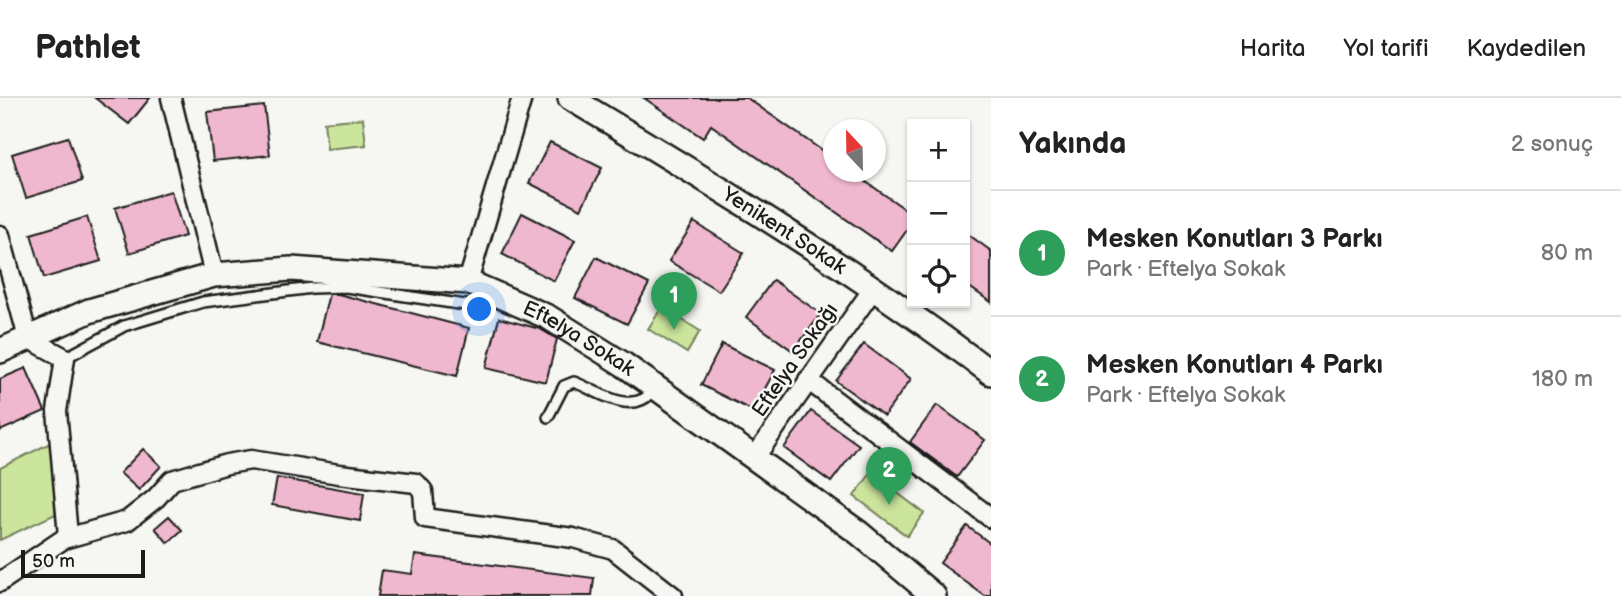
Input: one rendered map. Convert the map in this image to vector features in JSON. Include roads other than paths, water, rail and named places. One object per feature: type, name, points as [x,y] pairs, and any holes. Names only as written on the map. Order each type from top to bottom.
[{"type":"street","points":[[171,98],[214,275]]},
{"type":"street","points":[[468,282],[522,98]]},
{"type":"street","name":"Yenikent Sokak","points":[[570,98],[699,176],[873,289],[991,373]]},
{"type":"street","points":[[0,235],[27,338],[65,358],[57,411],[67,538]]},
{"type":"street","name":"Eftelya Sokak","points":[[0,351],[89,311],[214,275],[291,269],[468,282],[548,317],[656,388],[859,533],[934,596]]},
{"type":"street","name":"Eftelya Sokağı","points":[[755,457],[873,289]]},
{"type":"street","points":[[808,380],[991,518]]},
{"type":"street","points":[[0,582],[67,538],[127,521],[156,498],[172,480],[251,460],[329,473],[416,483],[423,491],[425,518],[573,538],[613,549],[673,596]]},
{"type":"lane","points":[[65,358],[124,326],[203,302],[312,288],[346,287],[485,309]]},
{"type":"lane","points":[[548,417],[564,386],[574,382],[623,403],[646,398],[656,388]]},
{"type":"place","name":"Mesken Konutları 3 Parkı","points":[[674,330]]},
{"type":"place","name":"Mesken Konutları 4 Parkı","points":[[889,505]]}]
